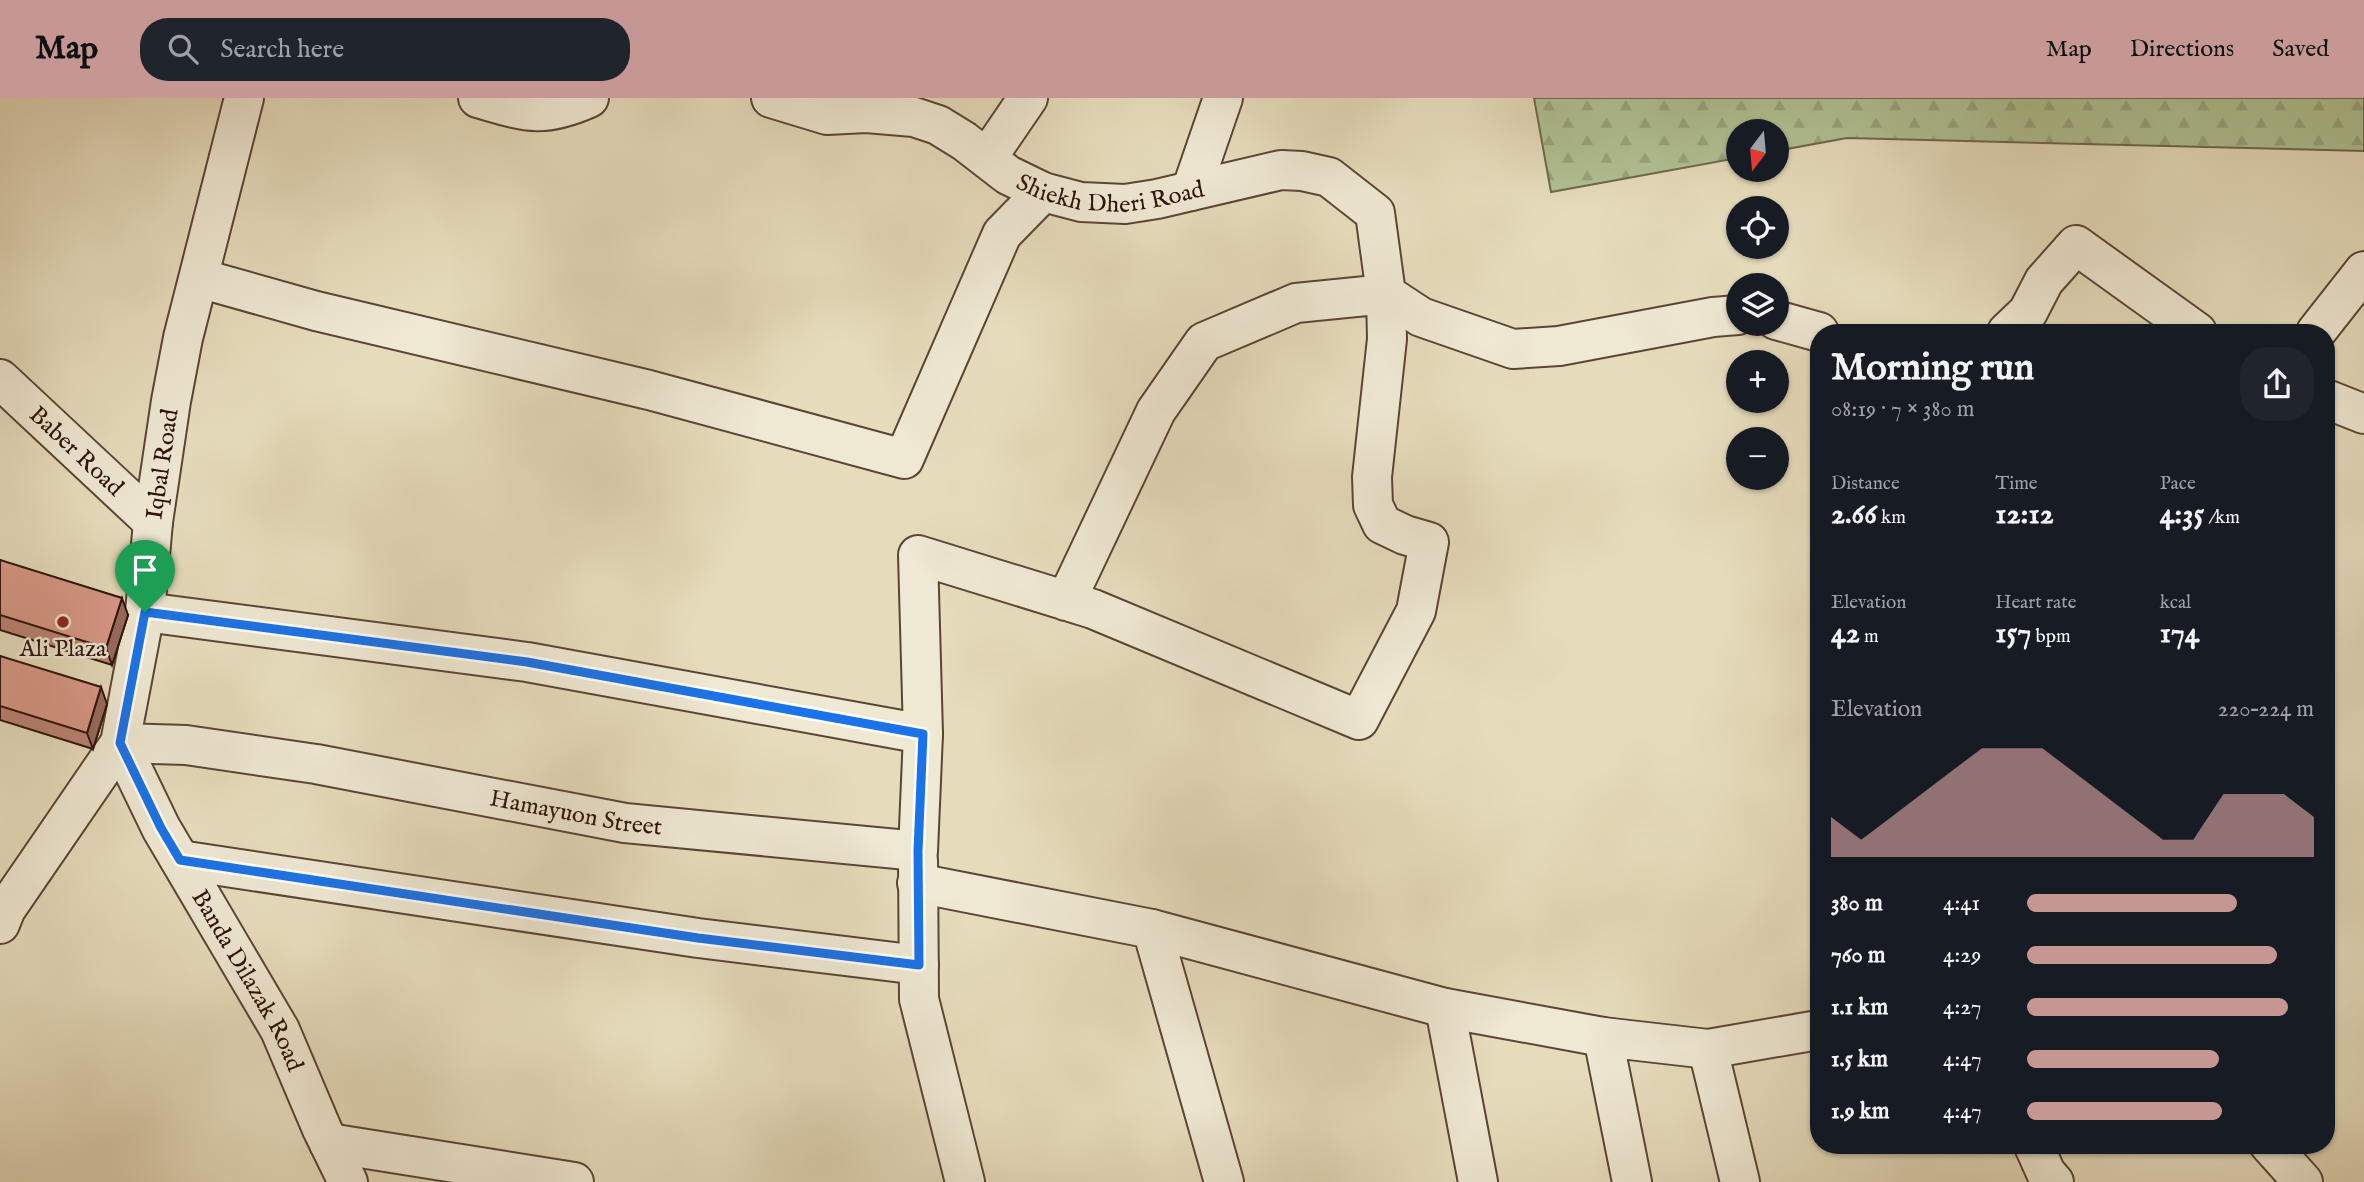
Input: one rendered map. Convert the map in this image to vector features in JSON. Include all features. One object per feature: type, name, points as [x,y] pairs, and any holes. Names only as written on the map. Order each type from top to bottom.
[{"type":"street","name":"Iqbal Road","points":[[2,914],[120,743],[145,612],[153,522],[183,338],[244,98]]},
{"type":"street","points":[[478,98],[515,109],[540,112],[562,110],[589,98]]},
{"type":"street","name":"Shiekh Dheri Road","points":[[771,98],[827,115],[866,113],[914,117],[938,125],[1007,174],[1043,192],[1081,202],[1125,204],[1281,170],[1329,177],[1375,213],[1386,294],[1387,339],[1372,477],[1373,505],[1382,524],[1405,536],[1429,542],[1416,611],[1359,720],[1093,609],[1066,601]]},
{"type":"street","points":[[987,158],[1028,98]]},
{"type":"street","points":[[1191,191],[1223,98]]},
{"type":"street","points":[[199,278],[316,311],[649,390],[904,459],[1002,233],[1043,192]]},
{"type":"street","points":[[2015,324],[2028,312],[2044,281],[2076,245],[2186,324]]},
{"type":"street","points":[[2322,324],[2364,271]]},
{"type":"street","points":[[965,1182],[919,999],[917,867],[923,734],[918,555],[1066,601],[1156,411],[1204,342],[1296,303],[1386,294],[1421,317],[1513,349],[1559,346],[1726,315]]},
{"type":"street","points":[[1789,324],[1810,329]]},
{"type":"street","name":"Baber Road","points":[[0,380],[153,522]]},
{"type":"street","points":[[2335,403],[2364,414]]},
{"type":"street","points":[[145,612],[527,662],[923,734]]},
{"type":"street","name":"Banda Dilazak Road","points":[[120,743],[161,828],[280,1030],[348,1182]]},
{"type":"street","name":"Hamayuon Street","points":[[120,743],[186,745],[316,764],[625,822],[917,867],[1445,1008],[1603,1037],[1708,1049],[1810,1031]]},
{"type":"street","points":[[180,860],[698,938],[919,965]]},
{"type":"street","points":[[1152,929],[1224,1182]]},
{"type":"street","points":[[1445,1008],[1478,1182]]},
{"type":"street","points":[[1603,1037],[1632,1182]]},
{"type":"street","points":[[1708,1049],[1740,1182]]},
{"type":"street","points":[[329,1143],[574,1182]]},
{"type":"street","points":[[2037,1154],[2046,1173],[2054,1182]]},
{"type":"street","points":[[2278,1154],[2303,1182]]},
{"type":"green space","points":[[1534,98],[2364,98],[2364,151],[1847,138],[1789,149],[1789,119],[1726,119],[1726,160],[1551,192]]},
{"type":"building","name":"Ali Plaza","points":[[0,560],[122,598],[106,648],[0,615]]},
{"type":"building","name":"Ali Plaza","points":[[0,656],[101,687],[87,733],[0,706]]},
{"type":"place","name":"Ali Plaza","points":[[63,622]]},
{"type":"route","points":[[145,612],[527,662],[923,734],[918,851],[919,965],[698,938],[180,860],[161,828],[120,743],[145,612]]}]
